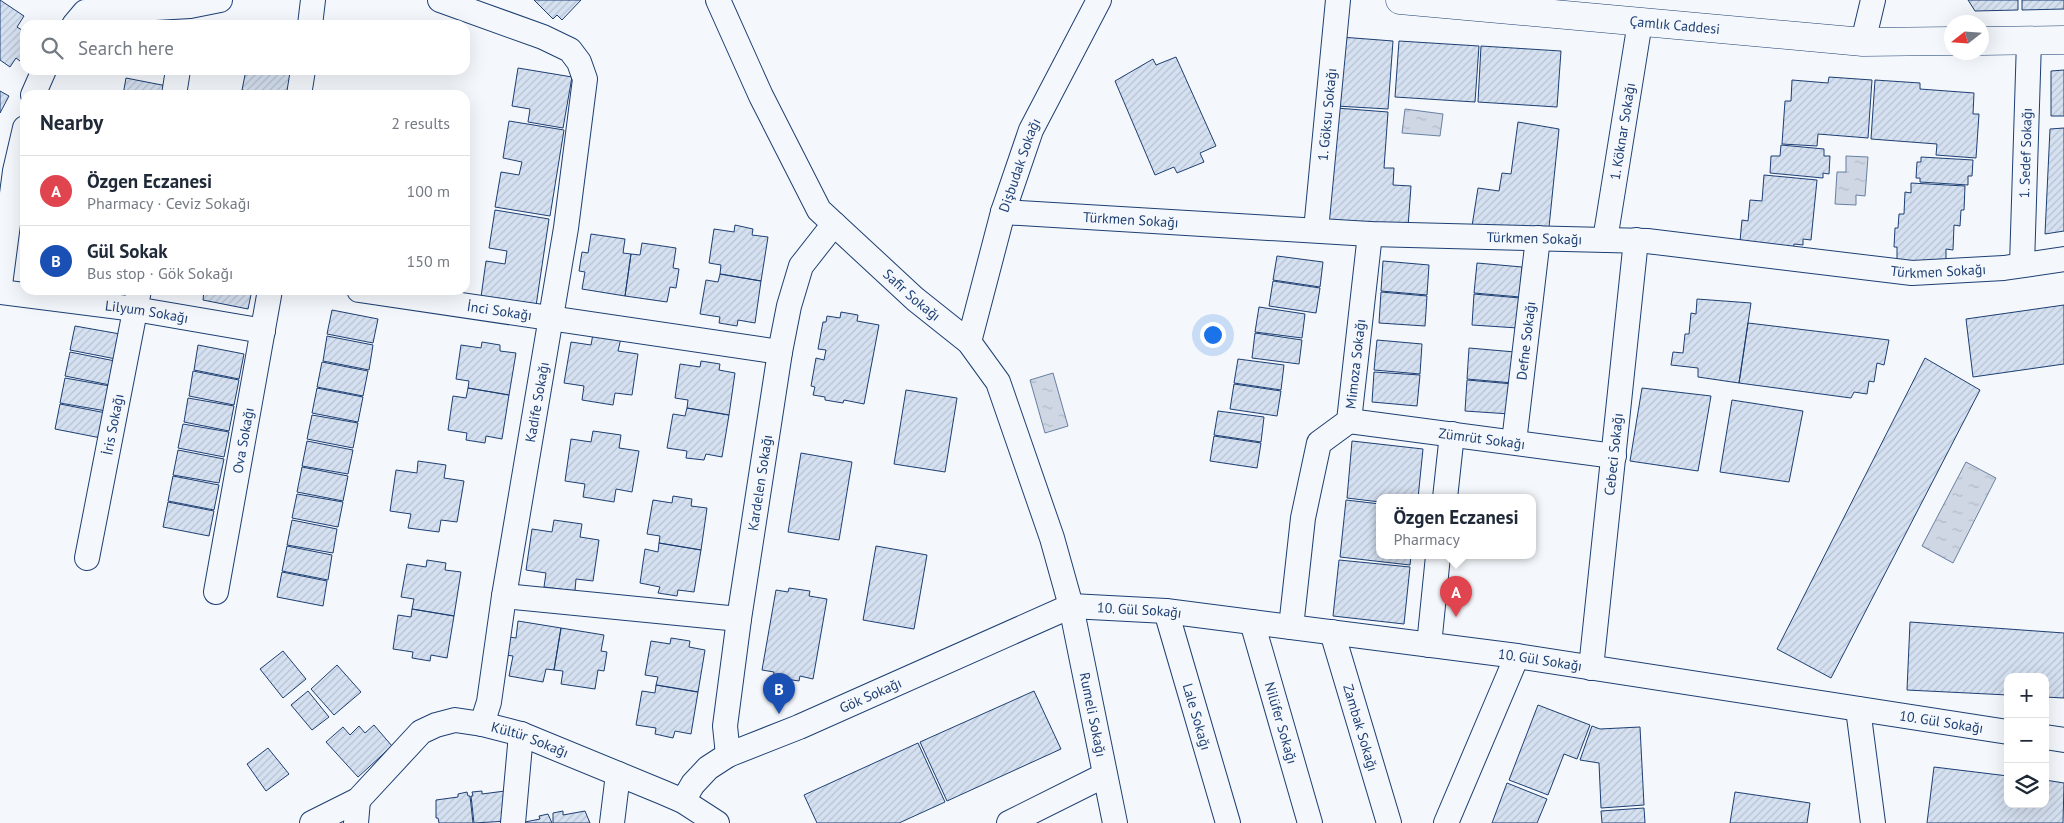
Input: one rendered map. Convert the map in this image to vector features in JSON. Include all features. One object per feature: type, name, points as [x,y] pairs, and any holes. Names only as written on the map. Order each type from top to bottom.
[{"type":"main road","name":"Çamlık Caddesi","points":[[1400,0],[1863,42],[1944,41]]},
{"type":"main road","points":[[1989,41],[2064,40]]},
{"type":"street","points":[[76,12],[188,16],[220,0]]},
{"type":"street","points":[[311,20],[313,0]]},
{"type":"street","name":"Kadife Sokağı","points":[[440,0],[543,37],[570,50],[579,62],[585,79],[566,228],[504,596],[489,702],[482,724]]},
{"type":"street","name":"Safir Sokağı","points":[[718,0],[761,96],[819,210],[915,299],[969,342],[998,382],[1052,538],[1071,606]]},
{"type":"street","name":"Dişbudak Sokağı","points":[[969,342],[1004,212],[1031,130],[1099,0]]},
{"type":"street","name":"1. Göksu Sokağı","points":[[1316,230],[1338,0]]},
{"type":"street","points":[[1863,42],[1873,0]]},
{"type":"street","name":"1. Köknar Sokağı","points":[[1605,240],[1640,22]]},
{"type":"street","name":"1. Sedef Sokağı","points":[[2022,265],[2029,40]]},
{"type":"street","points":[[35,90],[42,75]]},
{"type":"street","points":[[175,90],[177,75]]},
{"type":"street","points":[[300,90],[302,75]]},
{"type":"street","points":[[0,285],[8,169],[20,140]]},
{"type":"street","name":"Türkmen Sokağı","points":[[1004,212],[1370,234],[1636,240],[1912,273],[2022,265],[2064,259]]},
{"type":"street","name":"Kardelen Sokağı","points":[[728,754],[725,726],[739,619],[780,352],[789,306],[801,266],[834,224]]},
{"type":"street","name":"Mimoza Sokağı","points":[[1291,627],[1304,518],[1318,443],[1349,421],[1370,234]]},
{"type":"street","name":"Defne Sokağı","points":[[1514,442],[1538,238]]},
{"type":"street","name":"Cebeci Sokağı","points":[[1591,668],[1636,240]]},
{"type":"street","name":"Lilyum Sokağı","points":[[0,292],[20,293]]},
{"type":"street","name":"Lilyum Sokağı","points":[[51,295],[137,300],[263,331]]},
{"type":"street","name":"Ova Sokağı","points":[[216,592],[269,295]]},
{"type":"street","name":"İnci Sokağı","points":[[392,295],[780,352]]},
{"type":"street","name":"İris Sokağı","points":[[87,558],[137,300]]},
{"type":"street","name":"Zümrüt Sokağı","points":[[1349,421],[1614,456]]},
{"type":"street","points":[[1445,494],[1452,434]]},
{"type":"street","points":[[1428,645],[1438,559]]},
{"type":"street","points":[[504,596],[739,619]]},
{"type":"street","name":"10. Gül Sokağı","points":[[1071,606],[1166,611],[1517,656],[2004,731]]},
{"type":"street","name":"Gök Sokağı","points":[[683,801],[693,784],[708,768],[728,754],[799,727],[1071,606]]},
{"type":"street","name":"Rumeli Sokağı","points":[[1071,606],[1115,823]]},
{"type":"street","name":"Lale Sokağı","points":[[1166,611],[1228,823]]},
{"type":"street","name":"Nilüfer Sokağı","points":[[1252,622],[1310,823]]},
{"type":"street","name":"Zambak Sokağı","points":[[1332,632],[1390,823]]},
{"type":"street","points":[[1446,823],[1517,656]]},
{"type":"street","points":[[1858,709],[1873,823]]},
{"type":"street","name":"Kültür Sokağı","points":[[357,812],[421,732],[454,720],[482,724],[521,734],[683,801],[717,823]]},
{"type":"street","points":[[513,823],[521,734]]},
{"type":"street","points":[[2049,738],[2064,740]]},
{"type":"street","points":[[612,823],[618,774]]},
{"type":"street","points":[[1009,823],[1105,775]]},
{"type":"street","points":[[312,823],[357,812]]},
{"type":"water","points":[[1405,109],[1443,114],[1440,136],[1402,133]]},
{"type":"water","points":[[1846,156],[1868,157],[1865,196],[1856,195],[1856,205],[1835,204],[1837,172],[1846,172]]},
{"type":"water","points":[[1053,373],[1068,426],[1045,433],[1030,380]]},
{"type":"water","points":[[1966,462],[1996,478],[1953,563],[1922,546]]},
{"type":"building","points":[[0,0],[24,16],[17,27],[20,29],[20,61],[16,58],[10,67],[0,60]]},
{"type":"building","points":[[534,0],[581,0],[562,20],[557,15],[553,19]]},
{"type":"building","points":[[1968,0],[2018,0],[2018,10],[1975,11]]},
{"type":"building","points":[[2022,0],[2064,0],[2064,9],[2022,10]]},
{"type":"building","points":[[1341,37],[1393,41],[1388,109],[1336,106]]},
{"type":"building","points":[[1399,41],[1479,46],[1475,102],[1395,97]]},
{"type":"building","points":[[1481,46],[1561,51],[1557,107],[1478,102]]},
{"type":"building","points":[[1176,57],[1216,146],[1200,153],[1204,162],[1177,173],[1174,167],[1155,175],[1115,81],[1153,59],[1156,65]]},
{"type":"building","points":[[518,68],[572,77],[563,128],[528,122],[530,109],[512,106]]},
{"type":"building","points":[[2064,70],[2064,116],[2051,116],[2051,71]]},
{"type":"building","points":[[245,75],[293,75],[290,90],[242,90]]},
{"type":"building","points":[[1829,77],[1872,80],[1868,138],[1818,134],[1817,146],[1782,144],[1785,101],[1791,101],[1792,80],[1828,83]]},
{"type":"building","points":[[126,78],[172,87],[171,90],[124,90]]},
{"type":"building","points":[[1875,80],[1920,83],[1920,89],[1974,93],[1973,114],[1979,114],[1976,158],[1936,155],[1937,144],[1871,139]]},
{"type":"building","points":[[0,91],[9,96],[0,113]]},
{"type":"building","points":[[1336,108],[1388,112],[1384,168],[1394,168],[1393,185],[1411,186],[1408,227],[1328,221]]},
{"type":"building","points":[[509,121],[564,130],[550,216],[495,207],[501,172],[519,175],[522,162],[503,158]]},
{"type":"building","points":[[1518,122],[1559,129],[1548,237],[1472,226],[1478,188],[1499,191],[1502,173],[1511,174]]},
{"type":"building","points":[[2064,128],[2064,231],[2045,234],[2050,129]]},
{"type":"building","points":[[1781,145],[1824,149],[1824,156],[1830,156],[1829,174],[1823,173],[1823,178],[1770,173],[1771,156],[1780,156]]},
{"type":"building","points":[[1921,157],[1973,160],[1972,176],[1968,176],[1968,185],[1920,182],[1920,178],[1916,178],[1917,162],[1921,162]]},
{"type":"building","points":[[1764,175],[1817,180],[1811,240],[1803,239],[1803,245],[1794,244],[1793,253],[1740,241],[1742,220],[1748,221],[1750,200],[1762,201]]},
{"type":"building","points":[[1911,183],[1965,186],[1964,210],[1961,210],[1960,226],[1954,225],[1953,250],[1946,249],[1946,264],[1897,261],[1897,247],[1894,247],[1895,228],[1898,228],[1899,214],[1904,214],[1905,192],[1911,193]]},
{"type":"building","points":[[495,210],[549,219],[536,306],[481,297],[486,261],[505,264],[507,251],[489,248]]},
{"type":"building","points":[[735,225],[753,229],[752,235],[768,237],[761,281],[720,274],[721,265],[709,263],[714,229],[734,232]]},
{"type":"building","points":[[591,234],[625,239],[623,253],[631,254],[625,296],[582,289],[585,272],[579,271],[582,252],[588,253]]},
{"type":"building","points":[[642,243],[676,248],[673,268],[679,269],[676,288],[670,287],[667,302],[625,296],[631,254],[640,255]]},
{"type":"building","points":[[1277,256],[1323,262],[1320,287],[1273,280]]},
{"type":"building","points":[[1383,261],[1429,265],[1427,295],[1381,291]]},
{"type":"building","points":[[1477,263],[1522,267],[1520,297],[1474,293]]},
{"type":"building","points":[[720,274],[761,281],[755,323],[738,320],[737,326],[719,323],[720,317],[700,314],[706,280],[718,282]]},
{"type":"building","points":[[1273,281],[1320,288],[1316,313],[1269,306]]},
{"type":"building","points":[[1381,292],[1427,296],[1425,326],[1379,323]]},
{"type":"building","points":[[1474,294],[1520,298],[1518,328],[1472,325]]},
{"type":"building","points":[[204,295],[251,295],[248,309],[203,300]]},
{"type":"building","points":[[1697,299],[1751,303],[1739,383],[1698,377],[1698,368],[1671,365],[1673,352],[1683,353],[1685,334],[1689,334],[1691,313],[1696,314]]},
{"type":"building","points":[[2064,305],[2064,364],[1973,377],[1966,319]]},
{"type":"building","points":[[1259,307],[1305,314],[1302,338],[1255,332]]},
{"type":"building","points":[[332,310],[378,319],[373,343],[327,334]]},
{"type":"building","points":[[841,312],[858,315],[857,321],[879,325],[864,404],[844,400],[843,403],[825,400],[825,397],[813,395],[815,387],[811,386],[816,358],[824,360],[826,350],[818,349],[823,322],[826,322],[827,316],[840,318]]},
{"type":"building","points":[[1748,323],[1889,340],[1884,365],[1877,363],[1874,382],[1869,381],[1867,394],[1854,392],[1851,398],[1739,383]]},
{"type":"building","points":[[75,326],[120,334],[116,359],[70,350]]},
{"type":"building","points":[[1255,333],[1302,340],[1299,364],[1252,358]]},
{"type":"building","points":[[593,334],[621,338],[618,351],[638,354],[632,395],[615,393],[613,405],[582,400],[584,386],[564,383],[571,342],[591,345]]},
{"type":"building","points":[[327,336],[373,345],[369,370],[323,361]]},
{"type":"building","points":[[1377,340],[1422,344],[1420,374],[1374,370]]},
{"type":"building","points":[[482,342],[500,345],[500,351],[516,353],[509,395],[468,388],[469,381],[456,379],[461,345],[481,348]]},
{"type":"building","points":[[198,345],[244,354],[239,379],[194,370]]},
{"type":"building","points":[[1469,348],[1515,352],[1513,383],[1467,379]]},
{"type":"building","points":[[70,352],[115,361],[110,385],[65,376]]},
{"type":"building","points":[[1925,358],[1980,390],[1831,678],[1777,649]]},
{"type":"building","points":[[1238,359],[1284,365],[1281,390],[1234,383]]},
{"type":"building","points":[[701,361],[720,364],[719,370],[735,373],[729,415],[687,408],[688,400],[675,398],[680,364],[700,367]]},
{"type":"building","points":[[322,362],[368,371],[363,396],[317,387]]},
{"type":"building","points":[[193,371],[239,380],[234,405],[189,396]]},
{"type":"building","points":[[1374,372],[1420,375],[1417,406],[1372,402]]},
{"type":"building","points":[[65,378],[110,386],[106,411],[60,403]]},
{"type":"building","points":[[1467,380],[1513,384],[1510,414],[1465,411]]},
{"type":"building","points":[[1234,384],[1281,391],[1277,416],[1230,409]]},
{"type":"building","points":[[317,388],[363,397],[358,422],[312,413]]},
{"type":"building","points":[[468,388],[509,395],[502,439],[486,436],[485,443],[466,440],[467,433],[448,430],[453,396],[466,398]]},
{"type":"building","points":[[1642,388],[1711,396],[1698,471],[1630,461]]},
{"type":"building","points":[[906,390],[957,398],[945,472],[894,464]]},
{"type":"building","points":[[188,398],[234,406],[229,431],[184,422]]},
{"type":"building","points":[[1732,400],[1803,411],[1789,482],[1720,472]]},
{"type":"building","points":[[60,404],[106,413],[101,438],[55,429]]},
{"type":"building","points":[[687,408],[729,415],[722,457],[706,454],[704,460],[686,458],[687,451],[667,448],[673,414],[685,416]]},
{"type":"building","points":[[1218,411],[1264,417],[1261,442],[1214,435]]},
{"type":"building","points":[[312,415],[358,423],[353,448],[307,439]]},
{"type":"building","points":[[183,424],[229,432],[224,457],[178,448]]},
{"type":"building","points":[[593,431],[621,435],[619,448],[639,451],[632,492],[616,489],[614,502],[583,497],[585,484],[565,481],[571,439],[591,442]]},
{"type":"building","points":[[1214,436],[1261,443],[1257,468],[1210,461]]},
{"type":"building","points":[[307,441],[353,450],[348,474],[302,466]]},
{"type":"building","points":[[1352,441],[1423,449],[1418,494],[1376,494],[1376,502],[1347,498]]},
{"type":"building","points":[[178,450],[224,459],[219,483],[173,475]]},
{"type":"building","points":[[801,453],[852,462],[839,540],[788,532]]},
{"type":"building","points":[[418,461],[446,465],[444,478],[464,481],[457,522],[441,520],[439,532],[408,528],[411,514],[390,511],[396,470],[417,473]]},
{"type":"building","points":[[302,467],[348,476],[343,501],[297,492]]},
{"type":"building","points":[[173,476],[219,485],[214,510],[168,501]]},
{"type":"building","points":[[297,494],[343,502],[338,527],[292,518]]},
{"type":"building","points":[[673,496],[692,499],[691,506],[707,508],[701,550],[659,543],[660,536],[647,534],[653,500],[672,503]]},
{"type":"building","points":[[1346,500],[1376,504],[1376,559],[1411,559],[1410,565],[1340,557]]},
{"type":"building","points":[[168,502],[214,511],[209,536],[163,527]]},
{"type":"building","points":[[292,520],[337,529],[333,553],[287,545]]},
{"type":"building","points":[[554,520],[582,524],[580,537],[599,540],[593,581],[576,579],[575,591],[544,587],[546,573],[526,570],[532,529],[552,532]]},
{"type":"building","points":[[659,543],[701,550],[694,592],[678,590],[677,596],[658,593],[660,587],[640,583],[645,549],[658,552]]},
{"type":"building","points":[[287,546],[332,555],[328,580],[282,571]]},
{"type":"building","points":[[876,546],[927,555],[914,629],[863,620]]},
{"type":"building","points":[[427,560],[446,563],[445,570],[461,572],[454,616],[412,609],[414,599],[401,597],[407,564],[426,567]]},
{"type":"building","points":[[1339,560],[1410,567],[1404,624],[1333,616]]},
{"type":"building","points":[[282,572],[327,581],[323,606],[277,597]]},
{"type":"building","points":[[789,588],[810,591],[809,596],[827,599],[813,679],[800,676],[799,681],[773,677],[774,672],[762,670],[776,590],[788,592]]},
{"type":"building","points":[[412,609],[454,616],[447,658],[431,655],[430,661],[412,658],[413,652],[393,649],[398,615],[411,617]]},
{"type":"building","points":[[518,621],[561,628],[554,670],[546,669],[543,682],[509,676],[513,656],[506,655],[509,637],[516,638]]},
{"type":"building","points":[[1910,622],[2064,633],[2064,698],[2049,697],[2049,673],[2004,673],[2004,695],[1907,690]]},
{"type":"building","points":[[561,628],[604,635],[601,651],[607,652],[604,671],[598,670],[595,689],[561,684],[563,671],[554,670]]},
{"type":"building","points":[[671,638],[690,641],[689,647],[705,650],[698,692],[656,685],[658,677],[645,675],[651,641],[670,644]]},
{"type":"building","points":[[283,651],[306,679],[283,698],[260,669]]},
{"type":"building","points":[[337,665],[361,692],[334,715],[311,689]]},
{"type":"building","points":[[656,685],[698,692],[691,734],[675,731],[673,738],[655,734],[656,728],[636,725],[642,691],[655,693]]},
{"type":"building","points":[[308,691],[329,717],[312,730],[291,705]]},
{"type":"building","points":[[1034,691],[1061,749],[947,801],[920,742]]},
{"type":"building","points":[[1538,705],[1590,725],[1577,759],[1564,754],[1548,795],[1509,780]]},
{"type":"building","points":[[374,725],[392,746],[358,777],[326,742],[343,727],[350,735],[359,726],[365,733]]},
{"type":"building","points":[[1592,726],[1600,729],[1640,727],[1644,805],[1601,808],[1599,763],[1580,760]]},
{"type":"building","points":[[918,743],[945,802],[899,823],[817,823],[804,795]]},
{"type":"building","points":[[268,748],[289,774],[266,791],[247,764]]},
{"type":"building","points":[[1934,767],[2004,776],[2004,808],[2049,808],[2049,781],[2064,783],[2063,823],[1927,823]]},
{"type":"building","points":[[1507,783],[1547,799],[1537,823],[1492,823]]},
{"type":"building","points":[[482,791],[482,794],[505,791],[508,821],[474,823],[472,792]]},
{"type":"building","points":[[467,792],[468,796],[470,796],[473,823],[439,823],[438,818],[436,818],[436,800],[458,797],[458,794]]},
{"type":"building","points":[[1735,792],[1810,803],[1807,823],[1730,823]]},
{"type":"building","points":[[1644,808],[1645,823],[1602,823],[1601,811]]},
{"type":"building","points":[[563,811],[563,815],[585,811],[590,823],[553,823],[553,813]]},
{"type":"building","points":[[548,814],[552,823],[520,823],[540,819],[539,816]]},
{"type":"place","name":"Özgen Eczanesi","points":[[1456,617]]},
{"type":"place","name":"Gül Sokak","points":[[779,714]]}]
